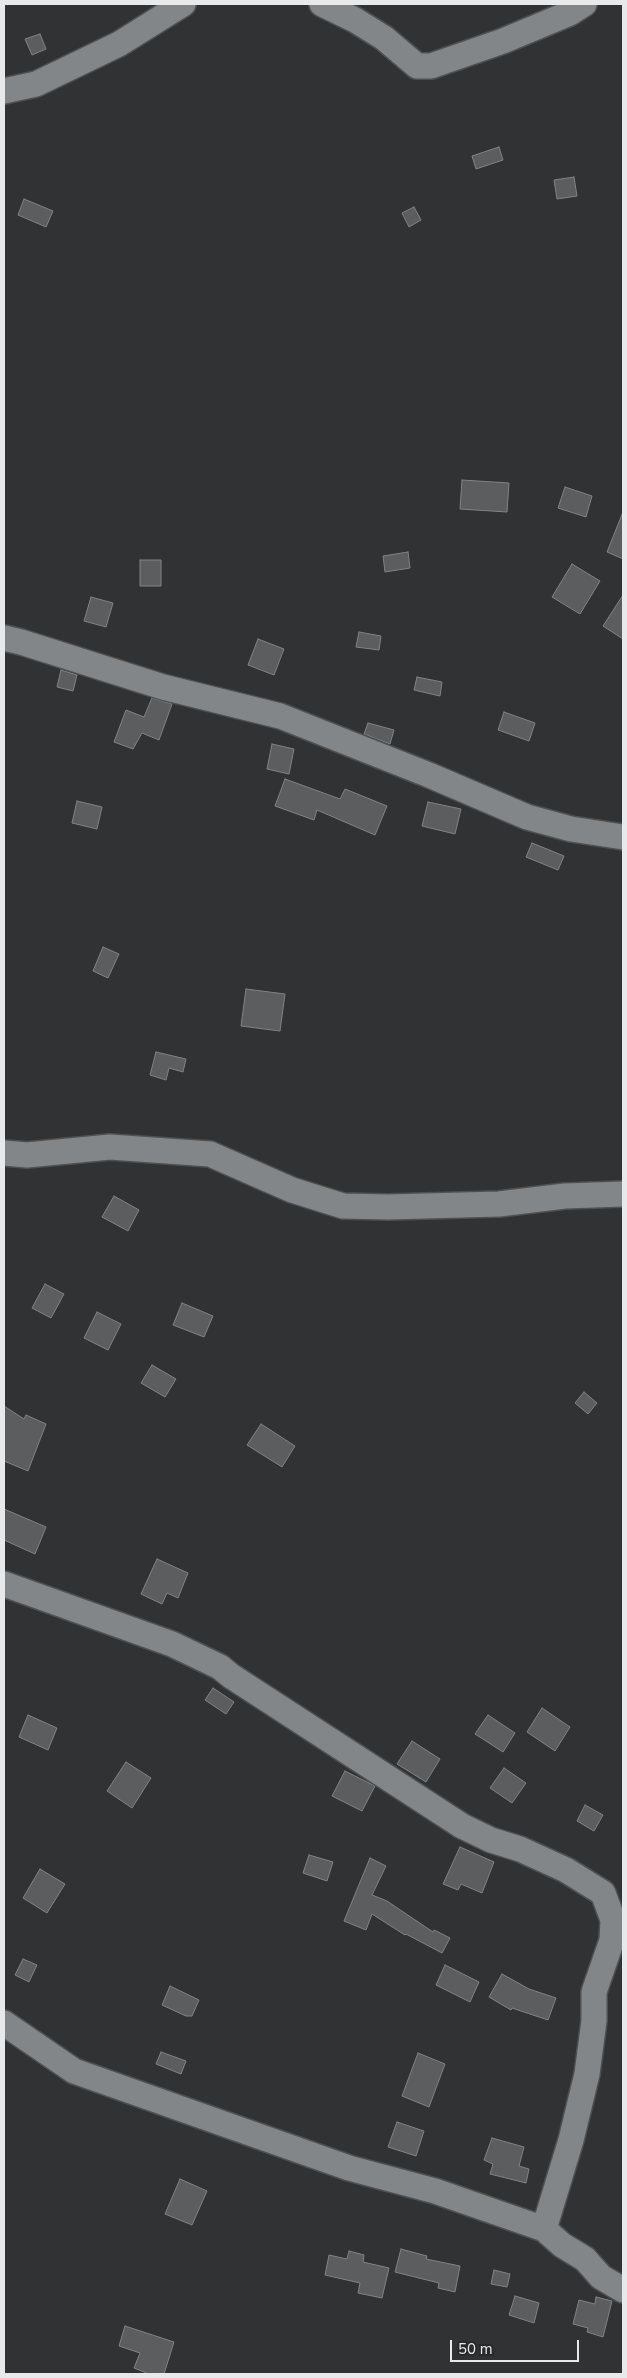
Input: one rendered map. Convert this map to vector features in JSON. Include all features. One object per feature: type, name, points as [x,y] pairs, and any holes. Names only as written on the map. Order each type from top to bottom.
[{"type":"street","points":[[4,91],[36,84],[119,44],[184,4]]},
{"type":"street","points":[[322,4],[355,20],[384,38],[417,66],[431,66],[503,41],[570,13],[584,4]]},
{"type":"street","points":[[4,638],[163,687],[280,716],[429,775],[527,817],[571,829],[623,837]]},
{"type":"street","points":[[4,1153],[27,1155],[110,1147],[210,1154],[292,1190],[343,1206],[388,1207],[499,1204],[565,1196],[623,1194]]},
{"type":"street","points":[[4,1584],[172,1644],[220,1667],[462,1826],[491,1840],[520,1848],[558,1866],[603,1893],[613,1920],[612,1940],[594,1992],[594,2021],[587,2074],[571,2140],[544,2229]]},
{"type":"street","points":[[4,2023],[74,2071],[349,2168],[435,2191],[544,2229],[562,2245],[585,2259],[607,2281],[623,2290]]},
{"type":"building","points":[[40,34],[46,49],[32,55],[25,39]]},
{"type":"building","points":[[499,147],[503,160],[476,169],[472,156]]},
{"type":"building","points":[[574,177],[577,196],[557,199],[554,180]]},
{"type":"building","points":[[24,199],[53,211],[46,227],[18,215]]},
{"type":"building","points":[[414,207],[421,220],[409,227],[402,213]]},
{"type":"building","points":[[462,480],[509,483],[507,512],[460,509]]},
{"type":"building","points":[[565,487],[592,496],[586,517],[558,508]]},
{"type":"building","points":[[623,512],[623,559],[607,552]]},
{"type":"building","points":[[408,552],[410,568],[385,572],[383,556]]},
{"type":"building","points":[[140,560],[161,560],[161,586],[140,586]]},
{"type":"building","points":[[572,564],[600,581],[580,614],[552,597]]},
{"type":"building","points":[[623,595],[623,639],[603,626]]},
{"type":"building","points":[[91,597],[113,603],[106,627],[84,621]]},
{"type":"building","points":[[359,632],[381,636],[379,650],[356,647]]},
{"type":"building","points":[[258,639],[284,649],[274,675],[248,665]]},
{"type":"building","points":[[61,670],[77,675],[73,691],[57,687]]},
{"type":"building","points":[[417,677],[442,682],[440,696],[414,690]]},
{"type":"building","points":[[152,698],[172,704],[159,740],[142,733],[133,749],[114,742],[126,710],[144,717]]},
{"type":"building","points":[[504,712],[535,723],[529,741],[498,730]]},
{"type":"building","points":[[368,723],[394,730],[390,744],[364,734]]},
{"type":"building","points":[[272,744],[294,749],[289,774],[267,769]]},
{"type":"building","points":[[285,779],[340,799],[345,789],[387,806],[375,835],[317,810],[314,820],[275,806]]},
{"type":"building","points":[[77,801],[102,807],[97,829],[72,823]]},
{"type":"building","points":[[428,802],[461,809],[455,834],[422,826]]},
{"type":"building","points":[[532,843],[564,856],[558,870],[526,857]]},
{"type":"building","points":[[103,947],[119,954],[108,978],[93,971]]},
{"type":"building","points":[[246,989],[285,994],[280,1031],[241,1026]]},
{"type":"building","points":[[156,1052],[186,1059],[183,1072],[169,1068],[166,1080],[150,1075]]},
{"type":"building","points":[[114,1196],[139,1210],[128,1231],[102,1217]]},
{"type":"building","points":[[45,1284],[64,1294],[51,1318],[32,1308]]},
{"type":"building","points":[[182,1303],[213,1316],[204,1337],[173,1325]]},
{"type":"building","points":[[97,1312],[121,1324],[108,1350],[84,1338]]},
{"type":"building","points":[[152,1365],[176,1379],[165,1397],[141,1383]]},
{"type":"building","points":[[584,1392],[597,1403],[588,1414],[575,1403]]},
{"type":"building","points":[[4,1406],[24,1419],[26,1415],[46,1424],[28,1471],[4,1461]]},
{"type":"building","points":[[261,1424],[295,1446],[282,1467],[247,1445]]},
{"type":"building","points":[[4,1509],[46,1527],[35,1554],[4,1540]]},
{"type":"building","points":[[157,1559],[188,1573],[178,1598],[167,1593],[162,1604],[141,1594]]},
{"type":"building","points":[[213,1688],[234,1702],[226,1714],[205,1700]]},
{"type":"building","points":[[542,1708],[570,1727],[555,1751],[527,1732]]},
{"type":"building","points":[[28,1715],[57,1728],[48,1750],[19,1737]]},
{"type":"building","points":[[488,1715],[515,1733],[503,1752],[475,1734]]},
{"type":"building","points":[[412,1741],[440,1759],[426,1782],[397,1764]]},
{"type":"building","points":[[126,1762],[151,1778],[132,1808],[107,1791]]},
{"type":"building","points":[[504,1768],[526,1783],[512,1803],[490,1788]]},
{"type":"building","points":[[345,1771],[375,1786],[362,1811],[332,1796]]},
{"type":"building","points":[[585,1805],[603,1815],[594,1831],[577,1821]]},
{"type":"building","points":[[460,1847],[494,1862],[482,1893],[461,1884],[458,1890],[443,1884]]},
{"type":"building","points":[[309,1855],[333,1862],[327,1881],[303,1873]]},
{"type":"building","points":[[370,1858],[386,1866],[372,1895],[387,1901],[433,1932],[434,1930],[450,1938],[442,1953],[405,1935],[372,1914],[366,1930],[344,1921]]},
{"type":"building","points":[[40,1869],[65,1884],[47,1913],[23,1898]]},
{"type":"building","points":[[23,1959],[37,1965],[29,1982],[15,1975]]},
{"type":"building","points":[[445,1965],[479,1982],[470,2002],[436,1985]]},
{"type":"building","points":[[502,1974],[529,1989],[556,1998],[548,2020],[512,2008],[511,2010],[489,1997]]},
{"type":"building","points":[[170,1986],[199,2000],[192,2016],[186,2016],[162,2005]]},
{"type":"building","points":[[161,2052],[186,2061],[181,2074],[156,2064]]},
{"type":"building","points":[[418,2053],[445,2064],[429,2107],[402,2096]]},
{"type":"building","points":[[397,2122],[424,2131],[416,2156],[388,2147]]},
{"type":"building","points":[[492,2138],[524,2147],[519,2166],[529,2169],[526,2183],[490,2174],[493,2164],[484,2160]]},
{"type":"building","points":[[180,2179],[207,2191],[192,2225],[165,2214]]},
{"type":"building","points":[[401,2249],[427,2256],[426,2259],[460,2266],[455,2292],[438,2288],[439,2283],[395,2272]]},
{"type":"building","points":[[349,2251],[364,2255],[363,2262],[389,2268],[382,2298],[358,2293],[360,2283],[325,2275],[329,2255],[347,2259]]},
{"type":"building","points":[[494,2270],[510,2274],[507,2287],[491,2284]]},
{"type":"building","points":[[515,2296],[539,2303],[534,2323],[509,2315]]},
{"type":"building","points":[[596,2297],[612,2301],[603,2337],[587,2332],[588,2328],[573,2324],[579,2300],[595,2304]]},
{"type":"building","points":[[125,2326],[174,2342],[164,2374],[149,2374],[134,2368],[140,2353],[119,2346]]}]
